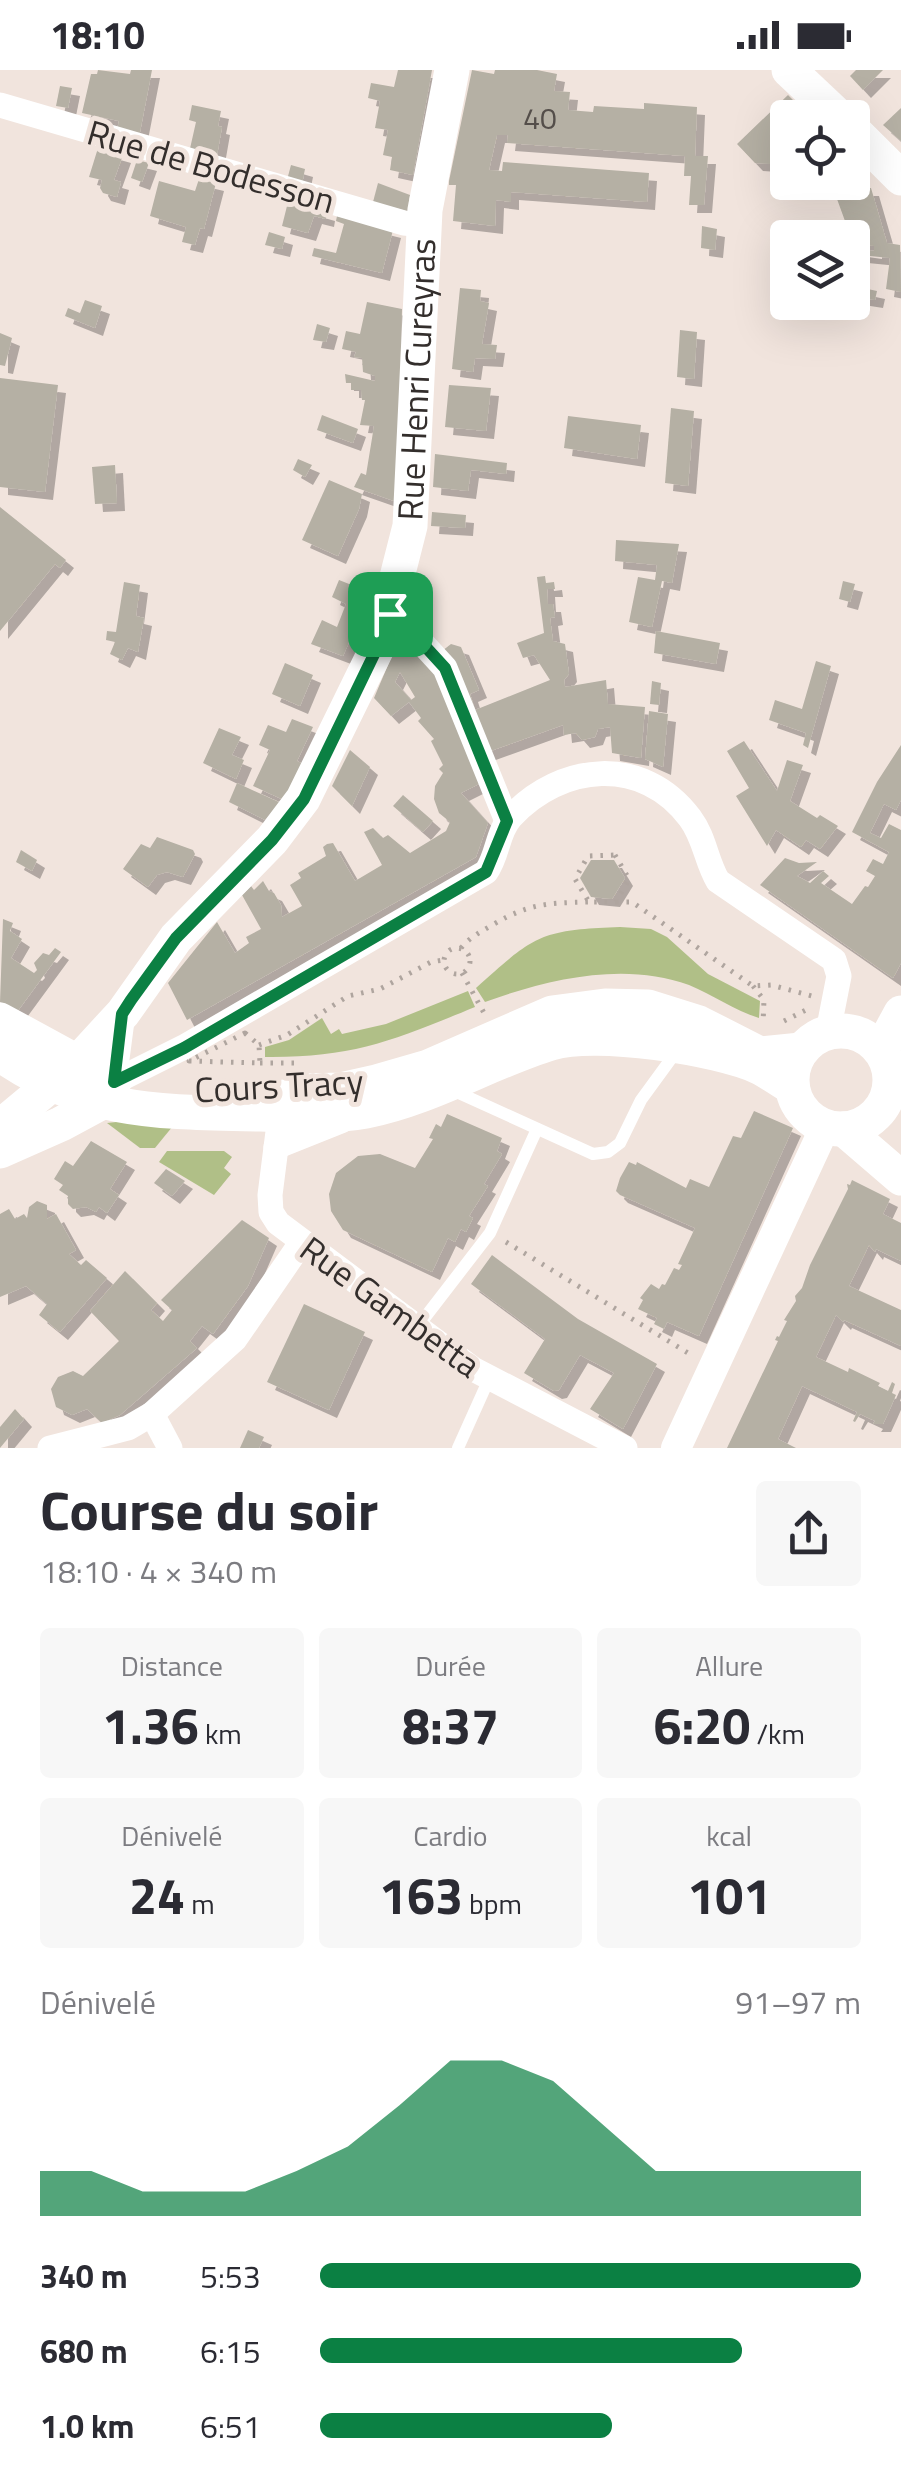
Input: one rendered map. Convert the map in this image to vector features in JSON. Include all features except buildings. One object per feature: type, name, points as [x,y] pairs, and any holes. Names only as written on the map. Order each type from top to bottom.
[{"type":"main road","name":"Rue Henri Cureyras","points":[[9,1134],[122,1014],[176,938],[272,840],[304,799],[381,640],[410,526],[424,225],[452,70]]},
{"type":"main road","points":[[789,70],[821,100]]},
{"type":"main road","points":[[870,147],[901,178]]},
{"type":"main road","name":"Cours Tracy","points":[[280,1118],[340,1090],[428,1067],[552,1013],[605,1006],[648,1007],[699,1022],[760,1054],[821,1027]]},
{"type":"main road","points":[[881,1050],[901,1013]]},
{"type":"main road","points":[[0,1020],[65,1075]]},
{"type":"main road","points":[[834,1128],[862,1125],[876,1114],[886,1099],[891,1079],[881,1050],[866,1037],[821,1027],[794,1061],[792,1087],[797,1104],[809,1118],[834,1128],[901,1175]]},
{"type":"main road","name":"Cours Tracy","points":[[107,1092],[150,1111],[280,1118],[365,1111],[443,1086],[554,1041],[609,1038],[681,1046],[759,1067],[792,1087]]},
{"type":"main road","points":[[0,1054],[107,1092]]},
{"type":"main road","points":[[0,1074],[9,1134],[61,1124],[107,1092]]},
{"type":"main road","points":[[886,1099],[901,1175]]},
{"type":"street","name":"Rue de Bodesson","points":[[0,105],[404,223],[424,225]]},
{"type":"street","points":[[390,614],[402,621],[445,668],[507,821]]},
{"type":"street","name":"Cours Tracy","points":[[107,1092],[486,872],[507,821],[528,800],[556,783],[582,774],[611,773],[642,781],[667,795],[690,818],[718,881],[834,960],[838,976],[821,1027]]},
{"type":"street","points":[[107,1092],[122,1014]]},
{"type":"street","name":"Rue Gambetta","points":[[280,1118],[271,1212],[278,1224],[489,1379],[625,1448]]},
{"type":"street","points":[[676,1448],[834,1128]]},
{"type":"street","points":[[50,1448],[99,1443],[152,1414],[235,1340],[300,1242]]},
{"type":"street","points":[[152,1414],[170,1448]]},
{"type":"lane","points":[[443,1086],[593,1154],[608,1152],[620,1143],[641,1100],[681,1046]]},
{"type":"lane","points":[[416,1329],[490,1233],[537,1129]]},
{"type":"lane","points":[[458,1448],[489,1379]]},
{"type":"path","points":[[589,902],[575,879],[588,856],[615,855],[630,879],[616,902]]},
{"type":"path","points":[[461,948],[470,960],[466,971],[450,973],[443,960],[446,952],[461,948],[469,939],[519,910],[542,903],[632,902],[753,986],[772,985],[798,994],[821,1027]]},
{"type":"path","points":[[259,1046],[287,1036],[348,996],[380,990],[431,962],[443,960]]},
{"type":"path","points":[[245,1032],[259,1046],[260,1063],[189,1061],[245,1032]]},
{"type":"path","points":[[490,1233],[713,1368]]},
{"type":"green space","points":[[651,929],[667,937],[708,974],[760,1001],[759,1018],[689,985],[639,974],[560,980],[485,1002],[476,988],[540,939],[572,930]]},
{"type":"green space","points":[[468,991],[475,1007],[397,1038],[324,1054],[265,1057],[265,1047],[289,1040],[322,1018],[331,1034],[339,1029],[342,1034],[386,1024]]},
{"type":"green space","points":[[177,1121],[155,1148],[140,1148],[107,1123]]},
{"type":"green space","points":[[167,1151],[224,1151],[232,1157],[224,1168],[231,1174],[214,1195],[159,1162]]},
{"type":"route","points":[[390,614],[402,621],[445,668],[507,821],[491,865],[486,872],[184,1048],[114,1082],[122,1014],[176,938],[272,840],[304,799],[390,614]]}]
